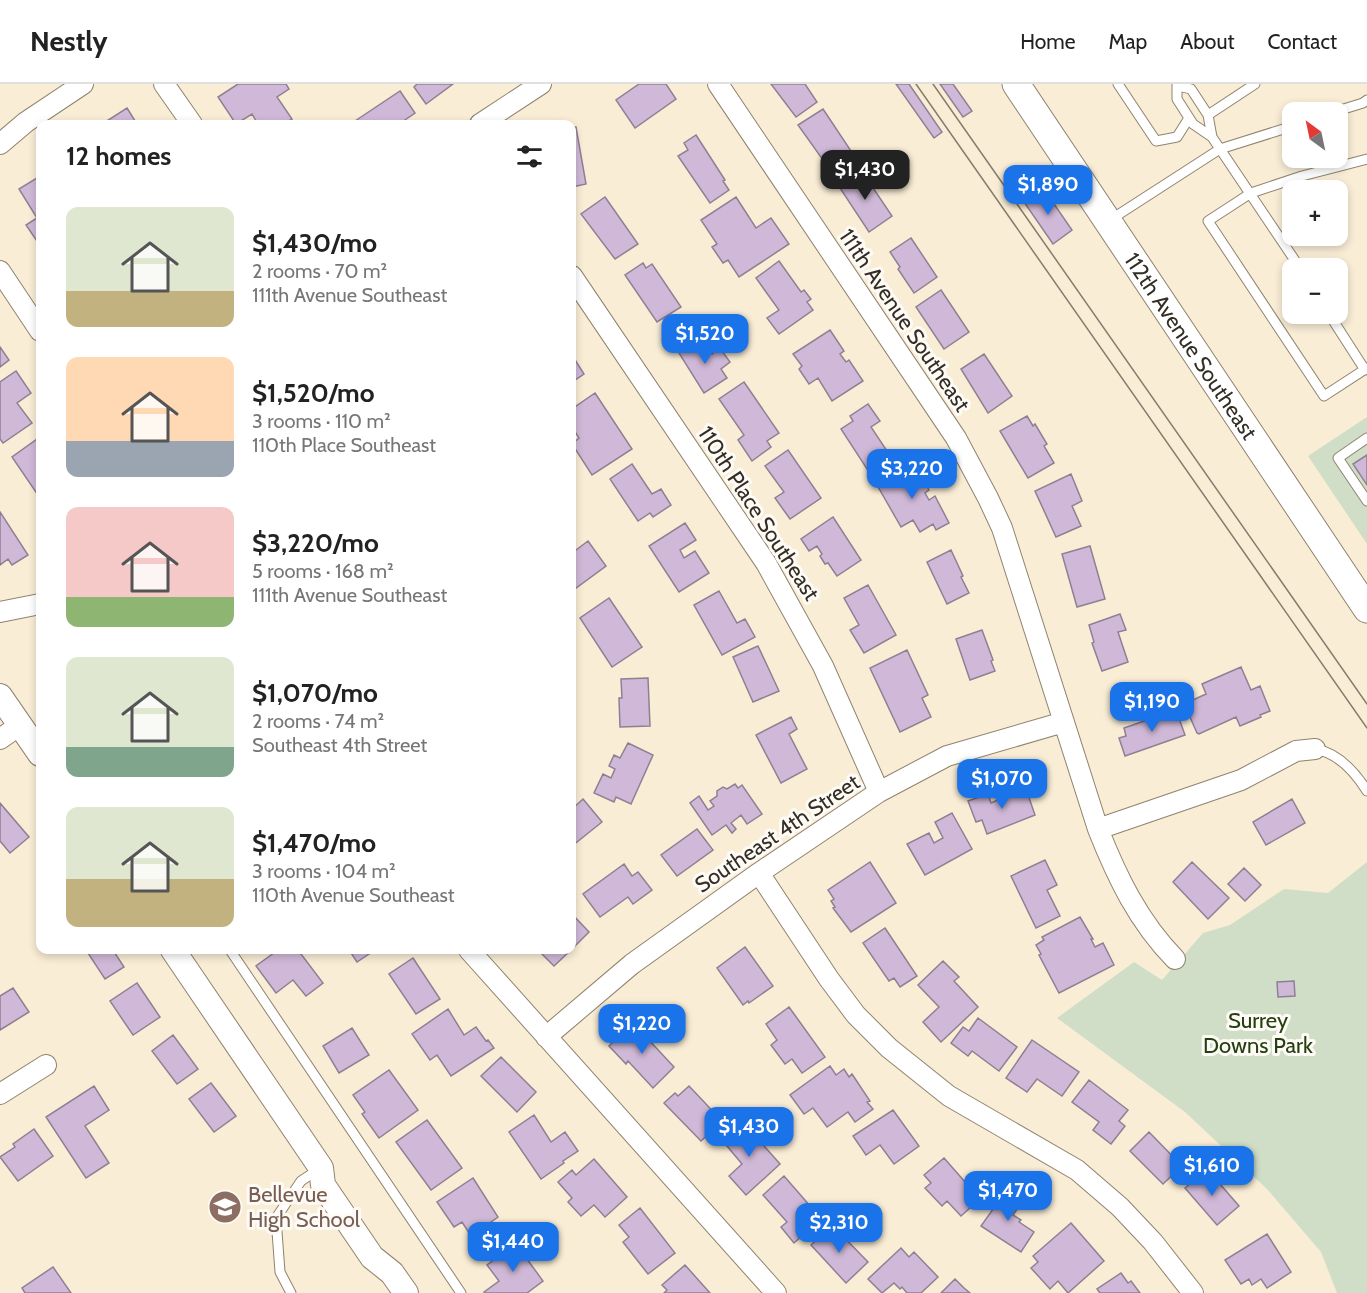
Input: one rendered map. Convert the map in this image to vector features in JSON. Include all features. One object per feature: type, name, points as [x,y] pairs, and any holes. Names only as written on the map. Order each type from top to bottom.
[{"type":"main road","name":"112th Avenue Southeast","points":[[1016,84],[1367,609]]},
{"type":"street","points":[[0,144],[26,122],[83,84]]},
{"type":"street","points":[[164,84],[189,120]]},
{"type":"street","points":[[486,120],[541,84]]},
{"type":"street","name":"111th Avenue Southeast","points":[[718,84],[956,438],[972,466],[1002,528],[1098,829],[1113,867],[1143,922],[1175,959]]},
{"type":"street","points":[[0,271],[36,326]]},
{"type":"street","name":"110th Place Southeast","points":[[576,282],[771,571],[823,666],[879,792]]},
{"type":"street","points":[[0,612],[36,605]]},
{"type":"street","points":[[0,696],[36,748]]},
{"type":"street","name":"Southeast 4th Street","points":[[546,1037],[632,964],[759,873],[879,792],[946,756],[1064,722]]},
{"type":"street","points":[[0,739],[20,725]]},
{"type":"street","points":[[1098,829],[1241,780],[1296,751],[1315,749]]},
{"type":"street","points":[[759,873],[829,979],[856,1015],[889,1048],[949,1096],[1077,1170],[1120,1207],[1145,1233],[1193,1293]]},
{"type":"street","points":[[176,954],[321,1168],[323,1185],[372,1257],[393,1273],[406,1293]]},
{"type":"street","points":[[473,954],[776,1293]]},
{"type":"street","points":[[0,1094],[46,1065]]},
{"type":"lane","points":[[1118,84],[1156,141],[1177,137],[1189,118]]},
{"type":"lane","points":[[1208,115],[1255,84]]},
{"type":"lane","points":[[1212,137],[1208,115],[1191,89],[1178,85],[1177,99],[1193,124],[1212,137],[1293,258]]},
{"type":"lane","points":[[1348,108],[1367,100]]},
{"type":"lane","points":[[1108,221],[1220,149],[1282,129]]},
{"type":"lane","points":[[1336,324],[1366,369],[1324,396],[1208,221],[1251,193],[1302,176],[1367,159]]},
{"type":"lane","points":[[1367,438],[1338,458],[1367,501]]},
{"type":"lane","points":[[1315,749],[1341,760],[1367,791]]},
{"type":"lane","points":[[233,954],[461,1293]]},
{"type":"lane","points":[[291,1293],[280,1272],[276,1218],[301,1181],[321,1168]]},
{"type":"green space","points":[[1367,417],[1367,544],[1308,456]]},
{"type":"green space","name":"Surrey Downs Park","points":[[1367,862],[1367,1293],[1337,1293],[1321,1252],[1267,1189],[1185,1112],[1057,1018],[1134,962],[1162,980],[1203,933],[1230,925],[1284,889],[1328,893]]},
{"type":"building","points":[[238,84],[286,84],[289,89],[277,97],[292,119],[256,120],[252,114],[242,120],[233,120],[218,97]]},
{"type":"building","points":[[417,84],[453,84],[426,104],[414,87]]},
{"type":"building","points":[[639,84],[666,84],[676,99],[635,128],[616,100]]},
{"type":"building","points":[[771,84],[805,84],[817,102],[796,117]]},
{"type":"building","points":[[896,84],[909,84],[942,132],[934,138]]},
{"type":"building","points":[[940,84],[953,84],[972,111],[963,117]]},
{"type":"building","points":[[400,91],[415,113],[405,120],[356,120]]},
{"type":"building","points":[[127,108],[134,120],[108,120]]},
{"type":"building","points":[[823,109],[851,151],[828,167],[798,125]]},
{"type":"building","points":[[576,127],[586,184],[576,186]]},
{"type":"building","points":[[696,135],[729,190],[710,203],[678,156],[688,150],[684,143]]},
{"type":"building","points":[[861,170],[892,216],[869,232],[838,185]]},
{"type":"building","points":[[36,178],[36,216],[19,189]]},
{"type":"building","points":[[1043,188],[1072,230],[1053,244],[1024,202]]},
{"type":"building","points":[[605,197],[638,244],[615,259],[581,214]]},
{"type":"building","points":[[736,197],[756,228],[771,218],[789,244],[739,277],[728,260],[723,263],[712,247],[717,244],[701,220]]},
{"type":"building","points":[[36,219],[36,240],[26,225]]},
{"type":"building","points":[[911,238],[937,277],[914,293],[890,252]]},
{"type":"building","points":[[779,261],[801,292],[804,290],[811,299],[807,302],[813,310],[779,334],[767,318],[779,310],[756,278]]},
{"type":"building","points":[[643,263],[646,268],[652,264],[681,307],[657,322],[625,275]]},
{"type":"building","points":[[941,290],[969,332],[944,349],[916,307]]},
{"type":"building","points":[[830,330],[844,351],[840,354],[846,362],[849,360],[863,381],[832,401],[818,378],[809,384],[799,369],[802,366],[793,354]]},
{"type":"building","points":[[700,338],[712,354],[720,348],[730,362],[721,369],[727,378],[704,393],[679,353]]},
{"type":"building","points":[[0,347],[9,360],[0,367]]},
{"type":"building","points":[[984,354],[1012,396],[988,413],[961,369]]},
{"type":"building","points":[[576,361],[584,374],[576,379]]},
{"type":"building","points":[[16,371],[31,393],[17,403],[32,423],[3,443],[0,439],[0,382]]},
{"type":"building","points":[[744,382],[779,433],[767,441],[771,447],[752,461],[738,440],[744,435],[719,399]]},
{"type":"building","points":[[595,393],[632,449],[592,475],[576,450],[576,441],[579,438],[576,433],[576,406]]},
{"type":"building","points":[[868,404],[880,421],[871,427],[891,457],[869,472],[841,429],[853,421],[850,416]]},
{"type":"building","points":[[1027,416],[1033,426],[1035,424],[1047,444],[1044,446],[1054,463],[1028,478],[1000,431]]},
{"type":"building","points":[[36,440],[36,492],[12,457]]},
{"type":"building","points":[[788,450],[821,498],[790,519],[775,498],[784,492],[765,466]]},
{"type":"building","points":[[1367,455],[1367,485],[1353,464]]},
{"type":"building","points":[[913,462],[929,490],[925,493],[929,500],[935,496],[949,523],[936,530],[933,524],[920,532],[913,520],[901,527],[877,485],[888,479],[888,481],[891,479],[889,476]]},
{"type":"building","points":[[632,464],[652,494],[661,489],[671,505],[653,517],[650,513],[638,521],[610,479]]},
{"type":"building","points":[[1071,474],[1082,501],[1072,506],[1081,526],[1056,537],[1035,491]]},
{"type":"building","points":[[0,512],[28,555],[12,565],[8,559],[0,565]]},
{"type":"building","points":[[833,517],[861,560],[837,576],[828,563],[825,564],[817,546],[809,551],[801,539]]},
{"type":"building","points":[[685,523],[696,540],[680,550],[684,558],[695,551],[709,573],[679,592],[649,546]]},
{"type":"building","points":[[588,541],[606,566],[576,588],[576,550]]},
{"type":"building","points":[[1090,546],[1105,599],[1077,607],[1062,554]]},
{"type":"building","points":[[951,550],[969,593],[947,604],[927,562]]},
{"type":"building","points":[[868,585],[896,635],[864,653],[850,630],[859,625],[844,598]]},
{"type":"building","points":[[719,591],[737,623],[745,619],[755,637],[722,655],[694,605]]},
{"type":"building","points":[[609,598],[642,647],[612,667],[580,618]]},
{"type":"building","points":[[1120,614],[1126,630],[1118,632],[1128,662],[1102,671],[1092,643],[1094,642],[1089,625]]},
{"type":"building","points":[[982,630],[995,671],[970,680],[956,639]]},
{"type":"building","points":[[758,646],[779,691],[753,702],[733,657]]},
{"type":"building","points":[[907,650],[928,695],[922,698],[931,717],[900,732],[870,668]]},
{"type":"building","points":[[1241,667],[1251,690],[1260,686],[1270,711],[1240,726],[1236,717],[1197,733],[1186,703],[1206,694],[1202,684]]},
{"type":"building","points":[[648,678],[650,726],[620,727],[621,679]]},
{"type":"building","points":[[1176,710],[1185,735],[1125,756],[1119,738],[1126,736],[1124,728]]},
{"type":"building","points":[[791,717],[797,729],[789,734],[807,769],[781,783],[756,735]]},
{"type":"building","points":[[628,743],[653,755],[631,804],[616,797],[614,802],[594,793],[603,774],[611,778],[615,769],[609,766],[614,755],[620,758]]},
{"type":"building","points":[[735,784],[738,788],[742,785],[762,814],[747,824],[741,815],[731,823],[736,829],[732,833],[726,825],[712,835],[690,803],[699,796],[708,810],[714,806],[710,801],[717,796],[717,791]]},
{"type":"building","points":[[1026,789],[1035,815],[987,834],[982,820],[976,822],[968,801],[988,794],[991,803],[998,800],[996,794],[1006,790],[1008,796]]},
{"type":"building","points":[[583,799],[602,822],[576,843],[576,805]]},
{"type":"building","points":[[1292,799],[1305,823],[1266,845],[1253,822]]},
{"type":"building","points":[[0,803],[29,837],[10,853],[0,841]]},
{"type":"building","points":[[952,813],[972,849],[925,875],[907,844],[929,833],[934,843],[943,838],[935,822]]},
{"type":"building","points":[[697,829],[713,850],[677,876],[661,855]]},
{"type":"building","points":[[1045,860],[1057,885],[1047,890],[1060,916],[1036,928],[1011,876]]},
{"type":"building","points":[[870,862],[896,903],[851,932],[833,908],[835,907],[831,901],[834,899],[828,890]]},
{"type":"building","points":[[1192,862],[1229,898],[1208,919],[1173,882]]},
{"type":"building","points":[[624,864],[632,876],[638,872],[652,890],[633,904],[628,897],[600,917],[583,894]]},
{"type":"building","points":[[1244,868],[1261,885],[1245,901],[1228,884]]},
{"type":"building","points":[[1080,917],[1095,947],[1103,943],[1114,965],[1059,993],[1036,945],[1044,940],[1042,937]]},
{"type":"building","points":[[576,918],[589,932],[576,945]]},
{"type":"building","points":[[885,928],[917,976],[900,987],[894,978],[889,981],[863,943]]},
{"type":"building","points":[[745,947],[773,986],[743,1005],[717,968]]},
{"type":"building","points":[[89,954],[116,954],[124,967],[105,979]]},
{"type":"building","points":[[272,954],[301,954],[323,983],[306,996],[293,980],[276,993],[256,966]]},
{"type":"building","points":[[352,954],[369,954],[357,962]]},
{"type":"building","points":[[542,954],[567,954],[554,966]]},
{"type":"building","points":[[413,958],[440,999],[416,1014],[389,974]]},
{"type":"building","points":[[943,961],[959,977],[954,981],[978,1007],[941,1042],[923,1022],[939,1007],[918,985]]},
{"type":"building","points":[[1294,981],[1295,996],[1278,997],[1277,982]]},
{"type":"building","points":[[137,983],[160,1017],[133,1035],[110,1001]]},
{"type":"building","points":[[13,988],[29,1012],[0,1030],[0,996]]},
{"type":"building","points":[[789,1007],[825,1057],[802,1073],[792,1059],[785,1064],[771,1045],[777,1040],[766,1024]]},
{"type":"building","points":[[448,1009],[464,1035],[476,1027],[494,1048],[451,1076],[437,1055],[430,1060],[412,1034]]},
{"type":"building","points":[[978,1018],[1017,1047],[999,1071],[972,1051],[968,1056],[951,1043],[963,1027],[969,1031]]},
{"type":"building","points":[[633,1023],[674,1067],[653,1088],[628,1061],[626,1064],[609,1046]]},
{"type":"building","points":[[352,1028],[369,1055],[339,1073],[323,1046]]},
{"type":"building","points":[[173,1035],[198,1069],[177,1084],[152,1051]]},
{"type":"building","points":[[1032,1040],[1079,1072],[1062,1096],[1037,1079],[1027,1092],[1006,1078]]},
{"type":"building","points":[[501,1057],[536,1092],[517,1112],[481,1076]]},
{"type":"building","points":[[830,1066],[836,1075],[844,1069],[849,1077],[852,1074],[870,1101],[867,1102],[873,1109],[855,1122],[848,1112],[827,1127],[813,1108],[804,1114],[790,1095]]},
{"type":"building","points":[[389,1070],[418,1110],[379,1138],[362,1114],[365,1112],[353,1095]]},
{"type":"building","points":[[1089,1080],[1128,1110],[1119,1121],[1125,1126],[1111,1144],[1093,1130],[1099,1122],[1072,1102]]},
{"type":"building","points":[[211,1083],[236,1116],[214,1132],[189,1099]]},
{"type":"building","points":[[94,1086],[109,1110],[85,1126],[109,1163],[86,1178],[46,1117]]},
{"type":"building","points":[[689,1086],[722,1121],[701,1141],[664,1103],[675,1093],[678,1096]]},
{"type":"building","points":[[893,1110],[919,1146],[894,1164],[880,1145],[866,1155],[853,1136]]},
{"type":"building","points":[[534,1115],[551,1142],[565,1132],[578,1151],[541,1179],[509,1132]]},
{"type":"building","points":[[427,1120],[462,1168],[431,1190],[396,1142]]},
{"type":"building","points":[[743,1122],[780,1164],[746,1195],[729,1176],[742,1164],[722,1140]]},
{"type":"building","points":[[34,1129],[53,1156],[18,1181],[0,1157],[15,1147],[13,1144]]},
{"type":"building","points":[[1149,1132],[1182,1166],[1163,1184],[1130,1151]]},
{"type":"building","points":[[944,1158],[980,1199],[961,1216],[947,1201],[942,1206],[925,1188],[931,1183],[924,1175]]},
{"type":"building","points":[[594,1159],[627,1197],[605,1217],[594,1205],[581,1216],[568,1202],[572,1198],[558,1182],[572,1170],[576,1175]]},
{"type":"building","points":[[1207,1169],[1239,1206],[1217,1225],[1185,1188]]},
{"type":"building","points":[[784,1176],[817,1214],[807,1222],[812,1227],[794,1243],[781,1227],[787,1222],[763,1195]]},
{"type":"building","points":[[473,1178],[498,1217],[471,1236],[462,1222],[454,1227],[437,1202]]},
{"type":"building","points":[[1008,1188],[1024,1199],[1013,1215],[1034,1232],[1021,1252],[981,1226]]},
{"type":"building","points":[[640,1208],[675,1253],[648,1274],[623,1242],[629,1237],[619,1225]]},
{"type":"building","points":[[1071,1223],[1104,1261],[1068,1293],[1058,1281],[1050,1289],[1031,1268],[1038,1262],[1033,1256]]},
{"type":"building","points":[[832,1225],[868,1262],[846,1283],[811,1245]]},
{"type":"building","points":[[1267,1234],[1291,1272],[1267,1288],[1261,1279],[1252,1285],[1249,1279],[1241,1284],[1225,1260]]},
{"type":"building","points":[[516,1244],[543,1281],[527,1293],[485,1293],[499,1281],[487,1265]]},
{"type":"building","points":[[901,1248],[909,1257],[914,1252],[938,1277],[921,1293],[907,1293],[894,1283],[882,1293],[868,1279]]},
{"type":"building","points":[[685,1265],[710,1293],[664,1293],[667,1290],[662,1285]]},
{"type":"building","points":[[53,1267],[71,1293],[25,1293],[22,1288]]},
{"type":"building","points":[[1121,1273],[1128,1283],[1131,1281],[1140,1293],[1100,1293],[1097,1289]]},
{"type":"building","points":[[955,1279],[964,1288],[970,1293],[941,1293]]},
{"type":"tram line","points":[[916,84],[1367,728]]},
{"type":"tram line","points":[[933,84],[1367,704]]},
{"type":"place","name":"Bellevue High School","points":[[225,1207]]}]
